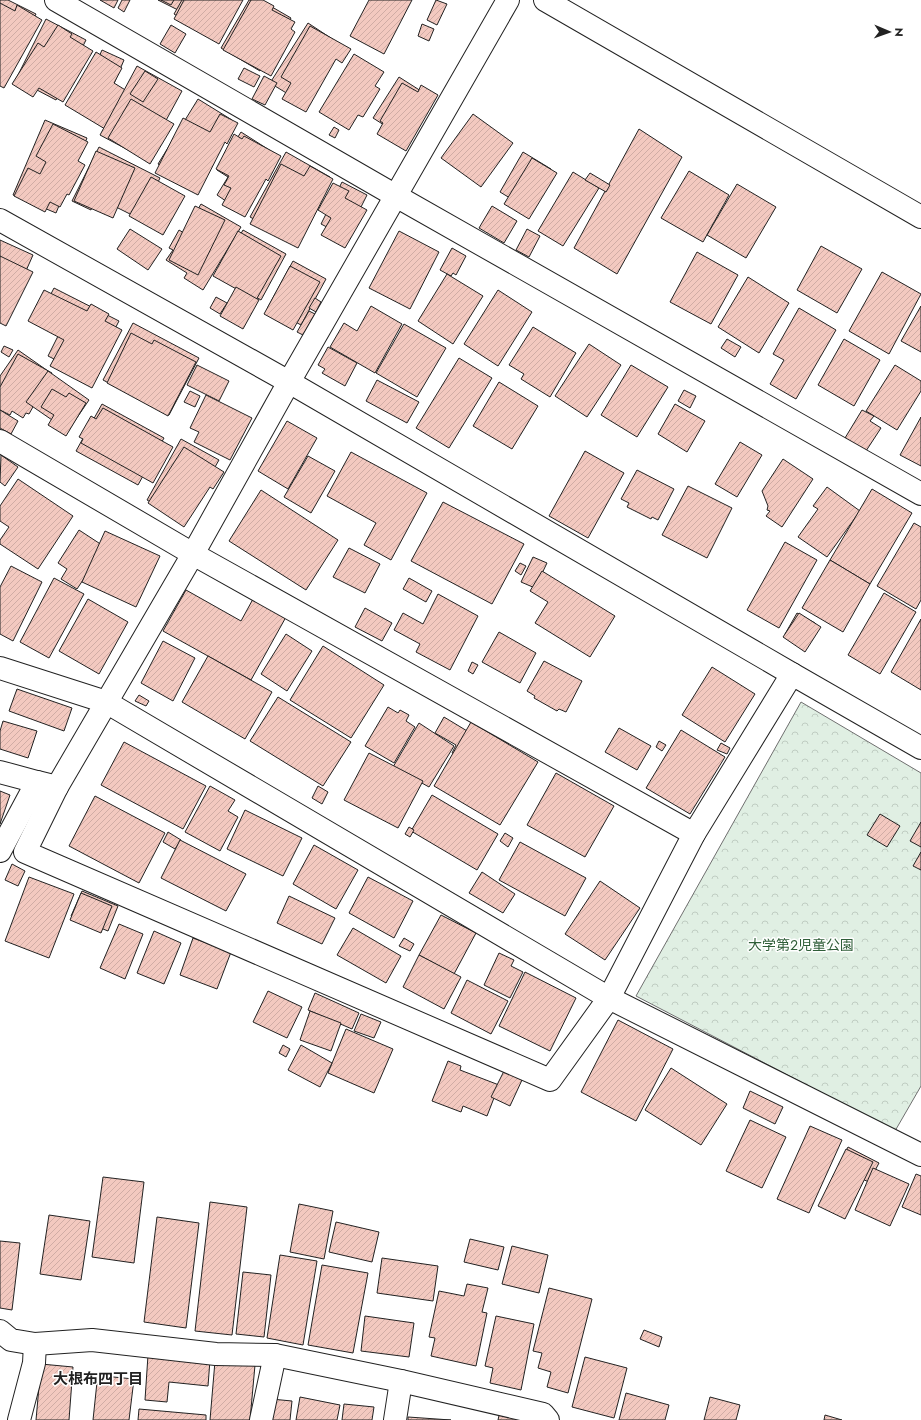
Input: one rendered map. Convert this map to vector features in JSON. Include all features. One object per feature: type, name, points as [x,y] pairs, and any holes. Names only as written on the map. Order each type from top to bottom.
[{"type":"street","points":[[56,0],[396,196],[921,494]]},
{"type":"street","points":[[0,851],[106,702],[193,554],[289,382],[508,0]]},
{"type":"street","points":[[545,0],[921,217]]},
{"type":"street","points":[[0,220],[289,382],[921,748]]},
{"type":"street","points":[[0,441],[193,554],[694,834]]},
{"type":"street","points":[[0,668],[106,702],[608,998],[919,1150]]},
{"type":"street","points":[[47,784],[25,852],[550,1080],[608,998],[694,834],[792,674]]},
{"type":"street","points":[[0,772],[47,784]]},
{"type":"street","points":[[0,1331],[11,1340],[35,1344],[92,1340],[216,1354],[275,1355],[401,1381],[543,1414],[548,1420]]},
{"type":"street","points":[[19,1420],[34,1363],[35,1344]]},
{"type":"street","points":[[261,1420],[275,1355]]},
{"type":"street","points":[[395,1420],[401,1381]]},
{"type":"green space","name":"大学第２児童公園","points":[[801,702],[921,773],[921,1086],[895,1131],[636,996]]},
{"type":"building","points":[[0,0],[8,0],[36,14],[3,78],[0,76]]},
{"type":"building","points":[[100,0],[118,0],[114,8]]},
{"type":"building","points":[[122,0],[130,0],[124,12],[118,8]]},
{"type":"building","points":[[158,0],[184,0],[178,10]]},
{"type":"building","points":[[161,0],[174,0],[171,5]]},
{"type":"building","points":[[182,0],[231,0],[209,35],[174,14]]},
{"type":"building","points":[[184,0],[243,0],[219,44],[174,19]]},
{"type":"building","points":[[249,0],[260,0],[291,18],[260,71],[221,48]]},
{"type":"building","points":[[251,0],[263,0],[274,6],[272,10],[295,22],[291,29],[295,32],[271,76],[223,50]]},
{"type":"building","points":[[369,0],[412,0],[384,54],[350,36]]},
{"type":"building","points":[[436,0],[447,4],[437,25],[427,20]]},
{"type":"building","points":[[0,3],[15,11],[17,5],[42,20],[4,88],[0,86]]},
{"type":"building","points":[[46,19],[86,40],[56,100],[16,79]]},
{"type":"building","points":[[308,23],[343,46],[306,105],[270,83]]},
{"type":"building","points":[[422,24],[434,29],[429,41],[418,36]]},
{"type":"building","points":[[58,25],[72,34],[70,37],[93,51],[63,102],[39,88],[33,97],[12,84],[38,43],[44,47]]},
{"type":"building","points":[[171,25],[186,34],[175,53],[160,44]]},
{"type":"building","points":[[310,26],[351,49],[342,63],[336,59],[306,112],[282,99],[291,83],[281,77]]},
{"type":"building","points":[[102,50],[124,60],[99,119],[76,109]]},
{"type":"building","points":[[96,52],[122,68],[114,83],[127,91],[105,129],[65,105]]},
{"type":"building","points":[[354,54],[384,72],[375,86],[380,89],[363,117],[358,115],[349,130],[319,112]]},
{"type":"building","points":[[137,66],[182,91],[145,159],[100,135]]},
{"type":"building","points":[[244,68],[260,76],[254,87],[238,79]]},
{"type":"building","points":[[145,71],[158,79],[143,102],[130,94]]},
{"type":"building","points":[[264,76],[277,83],[265,105],[252,99]]},
{"type":"building","points":[[399,77],[432,98],[406,139],[373,118]]},
{"type":"building","points":[[402,83],[418,92],[421,85],[438,95],[406,151],[377,134],[383,123],[380,121]]},
{"type":"building","points":[[131,99],[174,124],[150,164],[108,138]]},
{"type":"building","points":[[198,99],[232,120],[192,185],[158,164]]},
{"type":"building","points":[[220,114],[238,123],[227,144],[225,142],[198,195],[155,173],[183,118],[210,132]]},
{"type":"building","points":[[473,114],[513,143],[481,187],[441,158]]},
{"type":"building","points":[[45,120],[87,138],[56,213],[13,195]]},
{"type":"building","points":[[53,124],[88,142],[78,161],[85,165],[69,195],[67,194],[60,207],[50,202],[45,212],[14,196],[28,168],[40,174],[46,162],[36,156]]},
{"type":"building","points":[[334,127],[339,130],[335,138],[329,135]]},
{"type":"building","points":[[639,129],[682,157],[617,274],[574,248]]},
{"type":"building","points":[[241,132],[274,153],[239,210],[217,195],[228,177],[217,170]]},
{"type":"building","points":[[234,134],[242,139],[244,136],[281,156],[268,181],[266,179],[245,217],[222,205],[231,188],[224,185],[229,176],[216,169]]},
{"type":"building","points":[[99,147],[160,178],[140,219],[110,204],[105,214],[92,207],[91,210],[72,201]]},
{"type":"building","points":[[96,151],[135,168],[113,218],[74,201]]},
{"type":"building","points":[[286,152],[330,177],[295,241],[250,217]]},
{"type":"building","points":[[523,152],[551,169],[528,209],[500,192]]},
{"type":"building","points":[[532,158],[557,173],[529,219],[504,204]]},
{"type":"building","points":[[281,164],[304,176],[310,166],[333,179],[298,248],[250,224]]},
{"type":"building","points":[[689,171],[729,195],[703,242],[661,218]]},
{"type":"building","points":[[573,172],[599,188],[563,246],[538,231]]},
{"type":"building","points":[[590,173],[610,185],[606,192],[585,180]]},
{"type":"building","points":[[151,177],[185,196],[163,235],[129,216]]},
{"type":"building","points":[[342,182],[367,195],[346,237],[321,224]]},
{"type":"building","points":[[333,183],[349,191],[345,198],[367,210],[345,248],[321,235],[331,218],[318,210]]},
{"type":"building","points":[[737,184],[776,207],[746,258],[707,235]]},
{"type":"building","points":[[201,204],[241,227],[203,290],[184,278],[187,273],[166,260],[173,250],[169,248],[179,230],[184,233]]},
{"type":"building","points":[[195,206],[225,220],[198,275],[169,260]]},
{"type":"building","points":[[492,206],[517,221],[504,243],[479,228]]},
{"type":"building","points":[[130,229],[162,249],[148,270],[117,249]]},
{"type":"building","points":[[527,229],[540,236],[529,257],[516,250]]},
{"type":"building","points":[[243,230],[286,254],[261,300],[217,276]]},
{"type":"building","points":[[238,231],[281,256],[256,300],[213,276]]},
{"type":"building","points":[[399,231],[439,252],[410,309],[369,288]]},
{"type":"building","points":[[0,240],[33,255],[6,316],[0,313]]},
{"type":"building","points":[[821,246],[862,269],[837,313],[797,290]]},
{"type":"building","points":[[452,248],[466,256],[456,275],[453,273],[451,276],[440,270]]},
{"type":"building","points":[[697,252],[738,275],[711,324],[670,302]]},
{"type":"building","points":[[0,256],[33,272],[6,326],[0,323]]},
{"type":"building","points":[[293,261],[326,279],[301,325],[268,307]]},
{"type":"building","points":[[290,266],[320,282],[293,330],[264,314]]},
{"type":"building","points":[[882,272],[921,294],[889,354],[849,331]]},
{"type":"building","points":[[447,274],[483,296],[453,344],[418,321]]},
{"type":"building","points":[[748,277],[789,303],[759,353],[718,327]]},
{"type":"building","points":[[236,287],[259,300],[243,329],[220,316]]},
{"type":"building","points":[[54,288],[119,321],[90,377],[48,356],[60,332],[37,321]]},
{"type":"building","points":[[44,290],[87,311],[91,304],[109,314],[105,321],[122,330],[92,388],[50,366],[64,340],[28,321]]},
{"type":"building","points":[[498,290],[532,312],[498,366],[464,344]]},
{"type":"building","points":[[216,297],[227,303],[220,314],[210,308]]},
{"type":"building","points":[[315,298],[321,302],[316,312],[309,308]]},
{"type":"building","points":[[371,306],[402,324],[375,373],[330,347],[344,323],[357,331]]},
{"type":"building","points":[[921,306],[921,352],[901,341]]},
{"type":"building","points":[[799,308],[836,330],[796,399],[770,384],[784,360],[773,354]]},
{"type":"building","points":[[309,311],[315,314],[303,335],[297,332]]},
{"type":"building","points":[[133,323],[199,358],[169,415],[103,380]]},
{"type":"building","points":[[404,324],[446,348],[417,397],[376,373]]},
{"type":"building","points":[[533,327],[576,353],[550,397],[521,379],[524,374],[509,365]]},
{"type":"building","points":[[131,333],[152,344],[154,340],[196,362],[168,416],[107,383]]},
{"type":"building","points":[[727,339],[741,347],[735,357],[721,348]]},
{"type":"building","points":[[844,339],[880,360],[854,406],[818,385]]},
{"type":"building","points":[[589,344],[621,365],[587,417],[555,396]]},
{"type":"building","points":[[4,346],[13,350],[9,357],[1,352]]},
{"type":"building","points":[[328,347],[357,363],[345,386],[322,373],[325,369],[318,365]]},
{"type":"building","points":[[18,350],[48,371],[23,406],[0,389],[0,376]]},
{"type":"building","points":[[18,354],[52,373],[29,414],[26,413],[23,418],[12,411],[10,415],[0,410],[0,387]]},
{"type":"building","points":[[459,358],[492,378],[449,448],[416,428]]},
{"type":"building","points":[[197,365],[229,381],[219,401],[187,385]]},
{"type":"building","points":[[631,365],[668,387],[637,437],[601,415]]},
{"type":"building","points":[[895,365],[921,381],[921,391],[897,430],[866,411]]},
{"type":"building","points":[[48,371],[89,400],[68,431],[26,402]]},
{"type":"building","points":[[377,380],[419,402],[407,423],[366,401]]},
{"type":"building","points":[[499,382],[538,406],[512,449],[473,426]]},
{"type":"building","points":[[52,389],[66,397],[69,393],[86,403],[66,436],[48,425],[54,415],[41,407]]},
{"type":"building","points":[[684,390],[696,396],[690,408],[678,401]]},
{"type":"building","points":[[190,391],[200,396],[195,407],[184,402]]},
{"type":"building","points":[[206,395],[252,418],[230,460],[194,442],[199,432],[190,428]]},
{"type":"building","points":[[102,404],[164,438],[138,485],[76,451]]},
{"type":"building","points":[[675,404],[705,421],[687,452],[658,434]]},
{"type":"building","points":[[103,408],[173,447],[153,483],[81,443],[83,439],[79,437],[91,416],[96,419]]},
{"type":"building","points":[[0,410],[18,421],[11,434],[0,428]]},
{"type":"building","points":[[862,410],[874,416],[870,421],[881,428],[866,451],[845,438]]},
{"type":"building","points":[[921,417],[921,466],[900,455]]},
{"type":"building","points":[[287,421],[317,438],[288,489],[258,471]]},
{"type":"building","points":[[181,439],[219,460],[184,521],[147,500]]},
{"type":"building","points":[[740,442],[762,455],[737,497],[715,484]]},
{"type":"building","points":[[184,447],[224,472],[213,489],[210,487],[184,527],[148,503]]},
{"type":"building","points":[[585,451],[624,473],[588,538],[549,516]]},
{"type":"building","points":[[351,452],[427,493],[391,560],[364,545],[376,523],[327,496]]},
{"type":"building","points":[[1,455],[18,467],[5,486],[0,482]]},
{"type":"building","points":[[308,456],[335,471],[311,513],[284,497]]},
{"type":"building","points":[[783,459],[813,479],[782,527],[766,516],[770,511],[767,510],[768,506],[762,491]]},
{"type":"building","points":[[637,470],[674,489],[658,520],[652,517],[651,519],[627,507],[629,503],[621,499]]},
{"type":"building","points":[[18,479],[73,516],[38,569],[0,544],[0,540],[9,527],[0,521],[0,506]]},
{"type":"building","points":[[688,486],[732,508],[707,558],[662,535]]},
{"type":"building","points":[[827,487],[860,511],[827,557],[798,537],[818,509],[813,506]]},
{"type":"building","points":[[872,489],[912,513],[870,584],[830,560]]},
{"type":"building","points":[[261,490],[338,540],[306,590],[229,541]]},
{"type":"building","points":[[443,502],[524,544],[492,604],[411,561]]},
{"type":"building","points":[[914,523],[921,527],[921,600],[916,609],[877,586]]},
{"type":"building","points":[[79,530],[105,547],[77,589],[61,579],[67,569],[58,563]]},
{"type":"building","points":[[105,531],[160,556],[136,607],[82,582]]},
{"type":"building","points":[[785,542],[817,560],[779,628],[747,610]]},
{"type":"building","points":[[349,548],[380,564],[365,593],[333,577]]},
{"type":"building","points":[[533,557],[547,563],[535,588],[521,582]]},
{"type":"building","points":[[830,560],[870,584],[843,632],[802,608]]},
{"type":"building","points":[[520,563],[526,566],[521,575],[515,571]]},
{"type":"building","points":[[11,566],[42,582],[13,641],[0,634],[0,587]]},
{"type":"building","points":[[542,571],[615,616],[590,657],[535,623],[548,602],[530,591]]},
{"type":"building","points":[[54,578],[84,594],[49,658],[20,642]]},
{"type":"building","points":[[409,578],[432,591],[426,602],[403,589]]},
{"type":"building","points":[[186,590],[241,621],[253,599],[286,617],[251,680],[163,631]]},
{"type":"building","points":[[884,593],[916,612],[880,674],[848,655]]},
{"type":"building","points":[[438,594],[478,616],[450,670],[416,652],[420,644],[394,630],[403,613],[423,624]]},
{"type":"building","points":[[88,599],[128,622],[99,674],[59,651]]},
{"type":"building","points":[[365,608],[392,623],[382,641],[355,627]]},
{"type":"building","points":[[797,613],[815,623],[804,644],[785,634]]},
{"type":"building","points":[[799,613],[821,627],[805,652],[783,637]]},
{"type":"building","points":[[921,619],[921,690],[891,672]]},
{"type":"building","points":[[499,632],[536,653],[520,683],[482,662]]},
{"type":"building","points":[[286,634],[312,651],[287,691],[261,674]]},
{"type":"building","points":[[163,641],[195,658],[173,701],[141,683]]},
{"type":"building","points":[[323,646],[384,685],[351,738],[290,700]]},
{"type":"building","points":[[208,656],[272,692],[245,739],[182,702]]},
{"type":"building","points":[[544,661],[582,681],[566,712],[559,709],[557,711],[534,698],[535,696],[527,691]]},
{"type":"building","points":[[472,662],[478,665],[473,674],[468,671]]},
{"type":"building","points":[[712,667],[755,694],[725,742],[682,715]]},
{"type":"building","points":[[17,689],[72,708],[64,731],[9,711]]},
{"type":"building","points":[[139,695],[149,701],[146,706],[135,701]]},
{"type":"building","points":[[278,697],[351,742],[323,786],[250,741]]},
{"type":"building","points":[[388,707],[398,713],[400,710],[409,715],[406,721],[415,727],[394,763],[365,746]]},
{"type":"building","points":[[444,717],[487,743],[473,766],[452,753],[456,745],[435,733]]},
{"type":"building","points":[[3,721],[37,731],[28,758],[0,749],[0,731]]},
{"type":"building","points":[[471,722],[538,762],[500,825],[434,786]]},
{"type":"building","points":[[419,723],[454,746],[429,787],[393,767]]},
{"type":"building","points":[[619,728],[651,746],[637,770],[605,752]]},
{"type":"building","points":[[681,730],[725,757],[690,814],[646,788]]},
{"type":"building","points":[[659,741],[666,745],[662,751],[656,747]]},
{"type":"building","points":[[124,742],[206,786],[183,829],[101,785]]},
{"type":"building","points":[[721,743],[730,748],[727,754],[717,750]]},
{"type":"building","points":[[369,753],[423,781],[398,828],[344,800]]},
{"type":"building","points":[[556,773],[614,806],[585,857],[527,825]]},
{"type":"building","points":[[210,786],[235,800],[228,811],[238,817],[220,851],[185,832]]},
{"type":"building","points":[[318,786],[328,792],[322,804],[312,798]]},
{"type":"building","points":[[0,791],[10,795],[0,824]]},
{"type":"building","points":[[432,795],[498,834],[477,870],[411,831]]},
{"type":"building","points":[[95,796],[165,833],[139,883],[69,846]]},
{"type":"building","points":[[245,810],[302,838],[283,876],[227,849]]},
{"type":"building","points":[[880,814],[900,826],[887,847],[867,835]]},
{"type":"building","points":[[921,822],[921,847],[910,841]]},
{"type":"building","points":[[409,827],[414,830],[410,837],[405,834]]},
{"type":"building","points":[[168,832],[181,840],[175,849],[163,842]]},
{"type":"building","points":[[505,833],[513,838],[508,847],[500,841]]},
{"type":"building","points":[[180,840],[246,874],[226,911],[161,878]]},
{"type":"building","points":[[520,842],[586,878],[565,916],[499,880]]},
{"type":"building","points":[[314,845],[358,870],[336,909],[293,884]]},
{"type":"building","points":[[921,852],[921,870],[913,866]]},
{"type":"building","points":[[12,864],[25,871],[18,886],[5,880]]},
{"type":"building","points":[[482,872],[515,894],[503,913],[469,893]]},
{"type":"building","points":[[29,877],[74,894],[49,958],[5,941]]},
{"type":"building","points":[[368,877],[413,901],[394,938],[349,913]]},
{"type":"building","points":[[600,881],[640,908],[605,960],[565,934]]},
{"type":"building","points":[[82,891],[118,906],[108,931],[71,916]]},
{"type":"building","points":[[81,893],[112,906],[101,933],[70,920]]},
{"type":"building","points":[[289,896],[335,918],[322,944],[277,923]]},
{"type":"building","points":[[441,915],[476,933],[454,974],[419,955]]},
{"type":"building","points":[[119,924],[143,934],[125,979],[100,968]]},
{"type":"building","points":[[353,928],[401,956],[386,983],[337,955]]},
{"type":"building","points":[[154,931],[181,943],[164,984],[137,973]]},
{"type":"building","points":[[193,938],[231,952],[217,989],[180,975]]},
{"type":"building","points":[[404,938],[414,944],[410,951],[399,946]]},
{"type":"building","points":[[499,953],[514,960],[511,966],[523,972],[510,998],[484,985]]},
{"type":"building","points":[[419,955],[461,977],[444,1009],[403,987]]},
{"type":"building","points":[[525,972],[576,998],[550,1051],[499,1026]]},
{"type":"building","points":[[467,980],[508,1001],[491,1034],[451,1013]]},
{"type":"building","points":[[268,991],[302,1007],[287,1038],[253,1022]]},
{"type":"building","points":[[315,993],[359,1013],[352,1029],[308,1010]]},
{"type":"building","points":[[310,1011],[341,1023],[331,1051],[300,1040]]},
{"type":"building","points":[[361,1014],[381,1022],[374,1038],[354,1031]]},
{"type":"building","points":[[618,1020],[673,1049],[636,1121],[581,1092]]},
{"type":"building","points":[[346,1029],[393,1049],[374,1093],[328,1073]]},
{"type":"building","points":[[283,1045],[290,1049],[286,1057],[279,1053]]},
{"type":"building","points":[[301,1045],[332,1063],[320,1087],[288,1070]]},
{"type":"building","points":[[448,1061],[461,1066],[460,1070],[499,1085],[487,1116],[463,1106],[461,1112],[432,1101]]},
{"type":"building","points":[[671,1068],[727,1104],[701,1145],[645,1110]]},
{"type":"building","points":[[504,1071],[522,1080],[510,1106],[491,1097]]},
{"type":"building","points":[[750,1091],[783,1107],[775,1124],[743,1108]]},
{"type":"building","points":[[750,1120],[786,1137],[762,1188],[726,1171]]},
{"type":"building","points":[[810,1126],[842,1140],[809,1213],[777,1199]]},
{"type":"building","points":[[848,1147],[879,1163],[869,1182],[862,1179],[864,1173],[842,1163],[839,1164]]},
{"type":"building","points":[[846,1149],[873,1162],[845,1219],[818,1206]]},
{"type":"building","points":[[873,1168],[909,1184],[890,1226],[855,1210]]},
{"type":"building","points":[[916,1174],[921,1176],[921,1215],[902,1207]]},
{"type":"building","points":[[103,1177],[144,1182],[134,1263],[92,1257]]},
{"type":"building","points":[[210,1202],[247,1207],[232,1335],[195,1331]]},
{"type":"building","points":[[299,1204],[333,1211],[324,1259],[290,1252]]},
{"type":"building","points":[[49,1215],[90,1221],[81,1280],[40,1274]]},
{"type":"building","points":[[157,1217],[199,1223],[186,1328],[144,1322]]},
{"type":"building","points":[[336,1222],[379,1232],[372,1262],[329,1252]]},
{"type":"building","points":[[470,1239],[504,1247],[498,1270],[464,1262]]},
{"type":"building","points":[[0,1241],[20,1243],[12,1310],[0,1308]]},
{"type":"building","points":[[512,1246],[548,1255],[539,1293],[502,1284]]},
{"type":"building","points":[[280,1255],[317,1261],[303,1345],[267,1338]]},
{"type":"building","points":[[382,1258],[438,1266],[433,1301],[377,1293]]},
{"type":"building","points":[[322,1265],[368,1273],[353,1353],[308,1345]]},
{"type":"building","points":[[243,1272],[271,1275],[264,1337],[236,1334]]},
{"type":"building","points":[[467,1284],[488,1288],[482,1312],[487,1313],[476,1366],[431,1356],[435,1338],[429,1337],[439,1291],[464,1296]]},
{"type":"building","points":[[549,1288],[592,1299],[568,1393],[547,1387],[551,1372],[538,1368],[542,1353],[533,1351]]},
{"type":"building","points":[[365,1316],[414,1323],[409,1357],[361,1351]]},
{"type":"building","points":[[496,1316],[534,1324],[521,1390],[490,1383],[493,1368],[485,1366]]},
{"type":"building","points":[[644,1330],[662,1337],[659,1347],[640,1339]]},
{"type":"building","points":[[148,1355],[210,1360],[208,1386],[169,1382],[167,1402],[145,1400]]},
{"type":"building","points":[[585,1357],[627,1368],[614,1418],[572,1407]]},
{"type":"building","points":[[215,1361],[255,1365],[250,1420],[210,1420]]},
{"type":"building","points":[[41,1364],[73,1367],[69,1420],[36,1420]]},
{"type":"building","points":[[103,1376],[134,1379],[129,1420],[93,1420],[97,1382],[103,1382]]},
{"type":"building","points":[[626,1393],[669,1405],[665,1420],[619,1420]]},
{"type":"building","points":[[300,1397],[340,1405],[337,1420],[296,1420]]},
{"type":"building","points":[[710,1397],[740,1405],[736,1420],[704,1420]]},
{"type":"building","points":[[271,1399],[292,1401],[290,1420],[269,1420]]},
{"type":"building","points":[[344,1404],[374,1407],[372,1420],[342,1420]]},
{"type":"building","points":[[139,1409],[206,1415],[206,1420],[138,1420]]},
{"type":"building","points":[[500,1411],[530,1420],[498,1420]]},
{"type":"building","points":[[825,1415],[842,1420],[824,1420]]},
{"type":"building","points":[[408,1417],[451,1420],[408,1420]]},
{"type":"district","name":"大根布四丁目","points":[[98,1379]]}]
